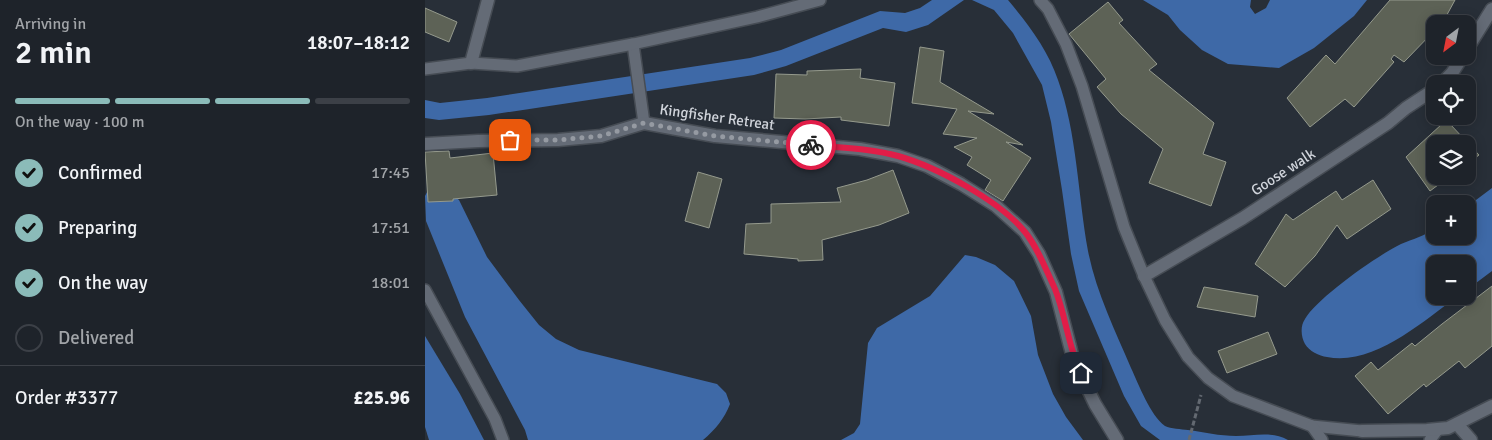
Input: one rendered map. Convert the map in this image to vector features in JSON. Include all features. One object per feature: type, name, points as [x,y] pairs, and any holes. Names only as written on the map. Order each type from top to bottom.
[{"type":"street","points":[[471,63],[488,0]]},
{"type":"street","points":[[1476,34],[1492,9]]},
{"type":"street","name":"Goose walk","points":[[1144,276],[1243,218],[1388,123],[1426,95]]},
{"type":"street","name":"Kingfisher Retreat","points":[[425,144],[558,140],[601,136],[644,123],[715,136],[860,149],[898,156],[927,166],[996,206],[1025,232],[1039,254],[1056,292],[1073,358],[1095,404],[1117,440]]},
{"type":"street","points":[[1362,431],[1448,428],[1492,406]]},
{"type":"street","points":[[1457,424],[1471,440]]},
{"type":"lane","points":[[425,69],[471,63],[517,66],[633,44],[757,17],[820,0]]},
{"type":"lane","points":[[1040,0],[1048,9],[1066,44],[1082,86],[1124,227],[1144,276],[1165,320],[1188,357],[1208,378],[1233,396],[1312,426],[1362,431]]},
{"type":"lane","points":[[633,44],[644,123]]},
{"type":"lane","points":[[425,290],[495,419],[503,440]]},
{"type":"lane","points":[[1312,426],[1322,440]]},
{"type":"lane","points":[[1430,440],[1438,429]]},
{"type":"path","points":[[1189,440],[1199,398],[1208,378]]},
{"type":"water","points":[[932,0],[964,0],[928,25],[906,32],[883,28],[786,66],[754,75],[489,115],[439,120],[425,118],[425,100],[440,103],[487,98],[750,58],[781,50],[880,11],[905,13],[920,8]]},
{"type":"water","points":[[972,0],[1008,0],[1037,38],[1054,69],[1064,100],[1073,142],[1091,266],[1106,311],[1154,415],[1165,426],[1173,428],[1230,436],[1269,435],[1288,440],[1160,440],[1141,426],[1124,396],[1079,291],[1071,254],[1051,122],[1042,85],[1013,33],[994,10]]},
{"type":"water","points":[[1143,0],[1251,0],[1250,7],[1255,14],[1266,8],[1270,0],[1367,0],[1354,16],[1314,48],[1279,68],[1228,64],[1202,50],[1180,30],[1168,15]]},
{"type":"water","points":[[1492,188],[1492,271],[1476,283],[1476,255],[1426,255],[1426,305],[1446,305],[1397,340],[1380,349],[1362,355],[1345,358],[1327,357],[1321,356],[1307,347],[1302,335],[1302,328],[1303,322],[1312,310],[1335,289],[1391,250],[1426,234],[1426,245],[1476,245],[1476,200]]},
{"type":"water","points":[[446,189],[459,200],[487,257],[539,325],[556,339],[579,350],[717,384],[726,393],[730,404],[716,428],[703,440],[528,440],[525,430],[465,317],[426,221],[425,196],[428,190]]},
{"type":"water","points":[[965,255],[976,257],[995,265],[1014,281],[1031,316],[1038,355],[1053,394],[1066,417],[1083,440],[841,440],[854,433],[860,424],[868,343],[877,328],[930,296]]},
{"type":"water","points":[[425,336],[460,394],[484,440],[429,440],[425,427]]},
{"type":"building","points":[[1390,0],[1455,0],[1447,15],[1426,15],[1426,39],[1404,62],[1394,55],[1391,59],[1394,62],[1354,107],[1345,99],[1310,127],[1287,98],[1326,55],[1335,64]]},
{"type":"building","points":[[1108,2],[1123,20],[1119,23],[1157,64],[1149,70],[1214,123],[1203,154],[1226,162],[1211,206],[1149,183],[1163,149],[1121,114],[1097,87],[1106,79],[1069,34]]},
{"type":"building","points":[[425,8],[457,22],[449,42],[425,32]]},
{"type":"building","points":[[920,47],[944,51],[940,82],[994,114],[968,111],[1023,145],[1006,142],[1031,158],[1003,201],[985,190],[991,180],[967,165],[972,157],[954,147],[977,138],[943,134],[957,109],[912,103]]},
{"type":"building","points":[[861,69],[860,78],[895,83],[889,126],[841,120],[841,117],[774,118],[776,74],[807,75],[807,71]]},
{"type":"building","points":[[1441,125],[1451,125],[1460,135],[1430,135]]},
{"type":"building","points":[[1426,139],[1426,185],[1438,185],[1430,191],[1406,157]]},
{"type":"building","points":[[449,151],[450,158],[493,153],[497,195],[453,199],[453,201],[428,202],[425,152]]},
{"type":"building","points":[[893,170],[909,213],[879,225],[822,240],[823,260],[798,261],[798,259],[744,254],[746,224],[771,223],[771,204],[841,202],[837,188],[867,180]]},
{"type":"building","points":[[698,172],[722,179],[709,228],[685,221]]},
{"type":"building","points":[[1373,180],[1391,209],[1347,239],[1337,225],[1315,256],[1285,287],[1255,264],[1286,214],[1293,220],[1336,191],[1342,200]]},
{"type":"building","points":[[1492,286],[1492,346],[1465,368],[1459,361],[1426,387],[1424,384],[1388,414],[1355,376],[1371,362],[1378,370],[1412,343],[1415,346],[1467,305],[1476,305],[1476,298]]},
{"type":"building","points":[[1204,287],[1258,296],[1255,317],[1197,307]]},
{"type":"building","points":[[1268,332],[1277,354],[1227,373],[1218,351]]},
{"type":"way so far","points":[[510,140],[558,140],[601,136],[644,123],[715,136],[811,145]]},
{"type":"route","points":[[811,145],[860,149],[898,156],[927,166],[996,206],[1025,232],[1039,254],[1056,292],[1073,358],[1081,373]]}]
